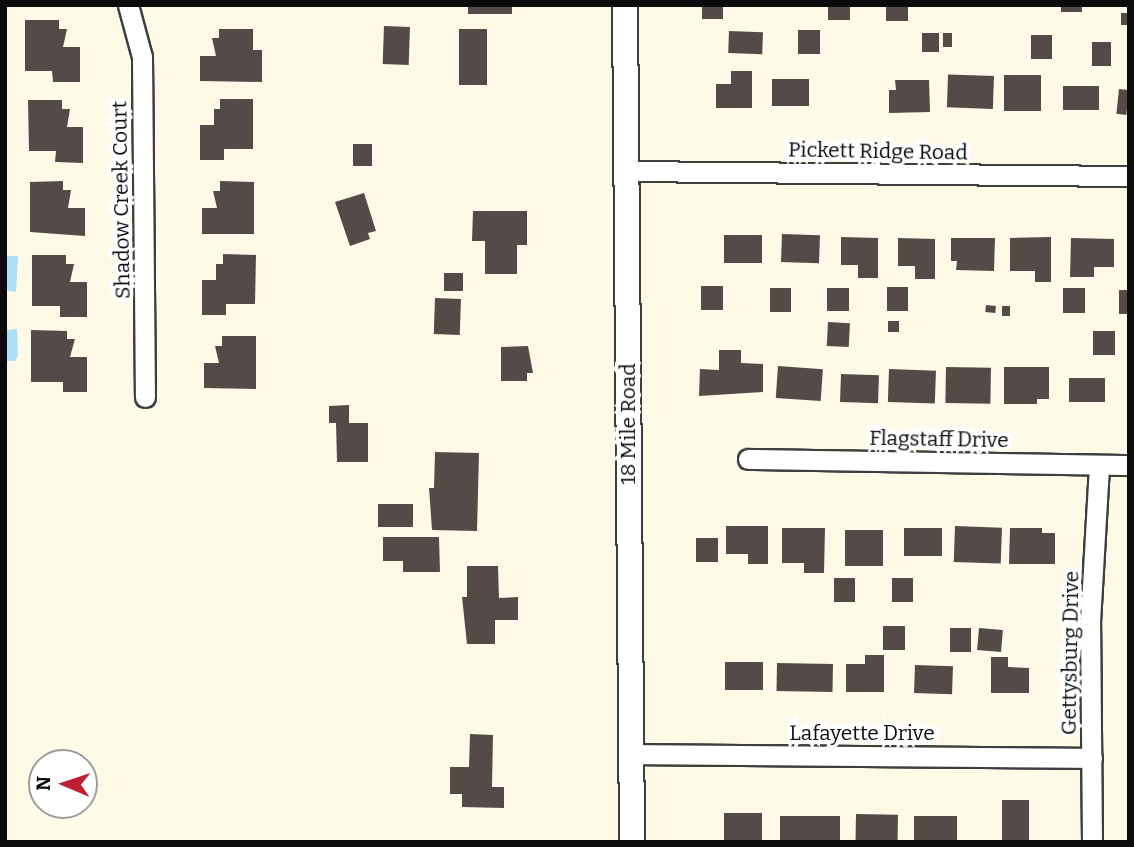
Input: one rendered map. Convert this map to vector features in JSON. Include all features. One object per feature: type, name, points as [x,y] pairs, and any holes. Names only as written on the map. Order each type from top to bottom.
[{"type":"street","name":"Shadow Creek Court","points":[[128,5],[142,57],[145,397]]},
{"type":"street","name":"18 Mile Road","points":[[625,5],[632,842]]},
{"type":"street","name":"Pickett Ridge Road","points":[[626,171],[1129,176]]},
{"type":"street","name":"Flagstaff Drive","points":[[748,459],[1129,465]]},
{"type":"street","name":"Gettysburg Drive","points":[[1093,842],[1090,622],[1100,465]]},
{"type":"street","name":"Lafayette Drive","points":[[631,754],[1092,758]]},
{"type":"water","points":[[5,256],[18,256],[16,292],[5,290]]},
{"type":"water","points":[[17,329],[18,355],[15,361],[5,361],[5,330]]},
{"type":"building","points":[[468,5],[512,5],[512,14],[468,14]]},
{"type":"building","points":[[702,5],[723,5],[723,19],[702,19]]},
{"type":"building","points":[[828,5],[850,5],[850,20],[828,20]]},
{"type":"building","points":[[886,5],[908,5],[908,21],[886,21]]},
{"type":"building","points":[[1061,5],[1082,5],[1082,12],[1061,12]]},
{"type":"building","points":[[1121,13],[1129,13],[1129,25],[1121,25]]},
{"type":"building","points":[[25,20],[59,20],[59,29],[67,29],[63,47],[80,47],[80,82],[53,82],[52,71],[25,71]]},
{"type":"building","points":[[384,26],[410,27],[409,65],[383,64]]},
{"type":"building","points":[[219,29],[253,29],[253,50],[262,50],[262,82],[200,81],[200,56],[216,56],[212,38],[219,38]]},
{"type":"building","points":[[459,29],[487,29],[487,85],[459,85]]},
{"type":"building","points":[[798,30],[820,30],[820,54],[798,54]]},
{"type":"building","points":[[729,31],[763,32],[762,54],[728,53]]},
{"type":"building","points":[[922,33],[939,33],[939,52],[922,52]]},
{"type":"building","points":[[943,33],[952,33],[952,47],[943,47]]},
{"type":"building","points":[[1031,35],[1052,35],[1052,59],[1031,59]]},
{"type":"building","points":[[1092,42],[1111,42],[1111,66],[1092,66]]},
{"type":"building","points":[[731,71],[752,71],[752,108],[716,108],[716,84],[731,84]]},
{"type":"building","points":[[948,74],[994,76],[993,109],[947,107]]},
{"type":"building","points":[[1004,75],[1041,75],[1041,111],[1004,111]]},
{"type":"building","points":[[772,79],[809,79],[809,106],[772,106]]},
{"type":"building","points":[[895,80],[929,80],[930,112],[889,113],[889,90],[896,90]]},
{"type":"building","points":[[1063,86],[1099,86],[1099,110],[1063,110]]},
{"type":"building","points":[[1119,89],[1129,90],[1126,115],[1116,114]]},
{"type":"building","points":[[220,99],[253,99],[253,149],[224,149],[224,160],[200,160],[200,125],[214,125],[214,109],[220,109]]},
{"type":"building","points":[[28,100],[62,100],[62,109],[70,109],[67,127],[83,127],[83,163],[55,162],[56,151],[29,151]]},
{"type":"building","points":[[353,144],[372,144],[372,166],[353,166]]},
{"type":"building","points":[[63,181],[63,190],[71,190],[68,208],[85,208],[85,236],[30,232],[30,182]]},
{"type":"building","points":[[220,181],[254,182],[254,234],[202,234],[202,208],[217,208],[213,191],[220,191]]},
{"type":"building","points":[[364,193],[376,231],[368,233],[370,239],[350,246],[335,202]]},
{"type":"building","points":[[473,211],[527,211],[527,245],[517,245],[517,274],[485,274],[485,241],[472,241]]},
{"type":"building","points":[[782,234],[820,235],[819,263],[781,262]]},
{"type":"building","points":[[724,235],[762,235],[762,263],[724,263]]},
{"type":"building","points":[[841,237],[878,238],[878,278],[858,278],[858,265],[841,265]]},
{"type":"building","points":[[1051,237],[1051,282],[1035,282],[1035,271],[1010,271],[1010,238]]},
{"type":"building","points":[[898,238],[935,239],[935,279],[915,279],[915,266],[898,266]]},
{"type":"building","points":[[951,238],[995,238],[994,271],[956,270],[957,261],[951,261]]},
{"type":"building","points":[[1071,238],[1114,239],[1114,267],[1094,267],[1094,277],[1070,277]]},
{"type":"building","points":[[223,254],[256,255],[255,304],[226,304],[226,315],[202,315],[202,280],[216,280],[216,264],[223,264]]},
{"type":"building","points":[[32,255],[66,255],[66,264],[74,264],[70,282],[87,282],[87,317],[60,317],[60,306],[32,306]]},
{"type":"building","points":[[444,273],[463,273],[463,291],[444,291]]},
{"type":"building","points":[[701,286],[723,286],[723,310],[701,310]]},
{"type":"building","points":[[887,287],[908,287],[908,311],[887,311]]},
{"type":"building","points":[[770,288],[791,288],[791,312],[770,312]]},
{"type":"building","points":[[827,288],[849,288],[849,311],[827,311]]},
{"type":"building","points":[[1063,288],[1085,288],[1085,313],[1063,313]]},
{"type":"building","points":[[1119,290],[1129,290],[1129,314],[1119,314]]},
{"type":"building","points":[[435,298],[461,299],[460,335],[434,334]]},
{"type":"building","points":[[986,305],[996,306],[995,313],[985,312]]},
{"type":"building","points":[[1002,306],[1010,306],[1010,316],[1002,316]]},
{"type":"building","points":[[888,321],[899,321],[899,332],[888,332]]},
{"type":"building","points":[[828,322],[850,323],[849,347],[827,346]]},
{"type":"building","points":[[31,330],[67,331],[67,339],[75,339],[70,357],[87,357],[87,392],[63,392],[63,382],[31,382]]},
{"type":"building","points":[[1093,331],[1115,331],[1115,355],[1093,355]]},
{"type":"building","points":[[222,336],[256,336],[256,389],[204,388],[204,363],[219,363],[215,346],[222,346]]},
{"type":"building","points":[[528,346],[533,373],[527,373],[527,381],[501,381],[501,347]]},
{"type":"building","points":[[719,350],[741,350],[741,363],[763,364],[763,392],[699,396],[700,369],[719,370]]},
{"type":"building","points":[[778,366],[823,369],[821,401],[776,398]]},
{"type":"building","points":[[946,367],[991,368],[990,404],[945,403]]},
{"type":"building","points":[[1004,367],[1049,367],[1049,399],[1037,399],[1037,404],[1004,404]]},
{"type":"building","points":[[889,369],[936,371],[935,404],[888,402]]},
{"type":"building","points":[[841,374],[879,375],[878,403],[840,402]]},
{"type":"building","points":[[1069,378],[1105,378],[1105,402],[1069,402]]},
{"type":"building","points":[[349,405],[349,423],[368,423],[368,462],[337,462],[336,423],[329,423],[329,406]]},
{"type":"building","points":[[435,452],[479,453],[477,531],[432,530],[429,488],[434,488]]},
{"type":"building","points":[[378,504],[413,504],[413,527],[378,527]]},
{"type":"building","points":[[726,526],[768,526],[768,564],[748,564],[748,554],[726,554]]},
{"type":"building","points":[[955,526],[1002,528],[1001,564],[954,562]]},
{"type":"building","points":[[782,528],[825,528],[824,573],[804,573],[804,563],[782,563]]},
{"type":"building","points":[[904,528],[942,528],[942,556],[904,556]]},
{"type":"building","points":[[1010,528],[1042,528],[1042,533],[1055,533],[1055,564],[1009,564]]},
{"type":"building","points":[[845,530],[883,530],[883,566],[845,566]]},
{"type":"building","points":[[383,537],[439,537],[440,572],[403,572],[403,561],[383,561]]},
{"type":"building","points":[[696,538],[718,538],[718,562],[696,562]]},
{"type":"building","points":[[467,566],[498,566],[499,598],[518,597],[518,620],[495,620],[495,644],[467,644],[462,597],[467,597]]},
{"type":"building","points":[[834,578],[855,578],[855,602],[834,602]]},
{"type":"building","points":[[892,578],[913,578],[913,602],[892,602]]},
{"type":"building","points":[[883,626],[905,626],[905,650],[883,650]]},
{"type":"building","points":[[950,628],[971,628],[971,652],[950,652]]},
{"type":"building","points":[[979,628],[1003,630],[1001,652],[977,650]]},
{"type":"building","points":[[865,655],[884,655],[884,692],[846,692],[846,664],[865,664]]},
{"type":"building","points":[[991,657],[1008,657],[1008,667],[1029,668],[1029,693],[991,693]]},
{"type":"building","points":[[725,662],[763,662],[763,690],[725,690]]},
{"type":"building","points":[[777,663],[833,664],[833,692],[777,691]]},
{"type":"building","points":[[915,665],[953,666],[952,694],[914,693]]},
{"type":"building","points":[[470,734],[493,735],[492,787],[504,787],[504,808],[462,807],[462,794],[450,794],[450,767],[469,767]]},
{"type":"building","points":[[1002,800],[1029,800],[1029,842],[1002,842]]},
{"type":"building","points":[[724,813],[762,813],[762,841],[724,841]]},
{"type":"building","points":[[856,814],[898,815],[898,842],[856,842]]},
{"type":"building","points":[[780,816],[840,816],[840,842],[780,842]]},
{"type":"building","points":[[914,816],[957,816],[957,842],[914,842]]}]
